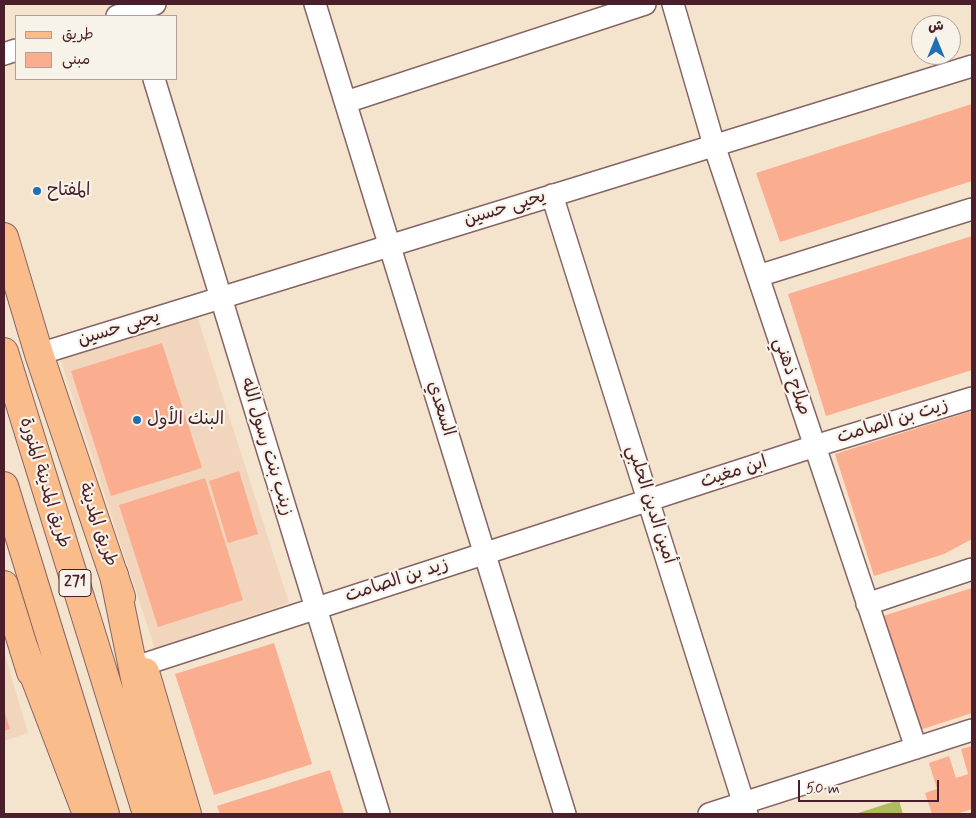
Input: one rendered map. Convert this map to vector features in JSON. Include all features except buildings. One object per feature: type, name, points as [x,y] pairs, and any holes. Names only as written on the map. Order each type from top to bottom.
[{"type":"main road","name":"طريق المدينة","points":[[4,237],[39,354],[114,575],[187,814]]},
{"type":"main road","name":"طريق المدينة المنورة","points":[[4,352],[148,814]]},
{"type":"main road","name":"271","points":[[4,486],[105,814]]},
{"type":"main road","points":[[114,575],[163,814]]},
{"type":"main road","points":[[4,585],[75,814]]},
{"type":"main road","points":[[24,650],[88,814]]},
{"type":"street","points":[[129,12],[155,4]]},
{"type":"street","name":"السعدي","points":[[315,4],[566,814]]},
{"type":"street","points":[[346,102],[644,4]]},
{"type":"street","name":"صلاح ذهني","points":[[673,4],[714,146],[916,748]]},
{"type":"street","name":"يحيى حسين","points":[[39,354],[972,66]]},
{"type":"street","name":"زينب بنت رسول الله","points":[[154,80],[379,814]]},
{"type":"street","name":"أمين الدين الحلبي","points":[[552,195],[651,501],[746,809]]},
{"type":"street","points":[[758,276],[972,209]]},
{"type":"street","name":"زيت بن الصامت","points":[[815,446],[972,398]]},
{"type":"street","name":"ابن مغيث","points":[[651,501],[815,446]]},
{"type":"street","name":"زيد بن الصامت","points":[[142,664],[315,607],[651,501]]},
{"type":"street","points":[[867,604],[972,569]]},
{"type":"street","points":[[709,814],[746,809],[972,730]]},
{"type":"shaded area","points":[[196,313],[289,603],[155,649],[59,355]]},
{"type":"shaded area","points":[[4,652],[28,733],[4,741]]},
{"type":"green space","points":[[899,800],[903,814],[855,814]]},
{"type":"place","name":"المفتاح","points":[[37,191]]},
{"type":"place","name":"البنك الأول","points":[[137,420]]}]
